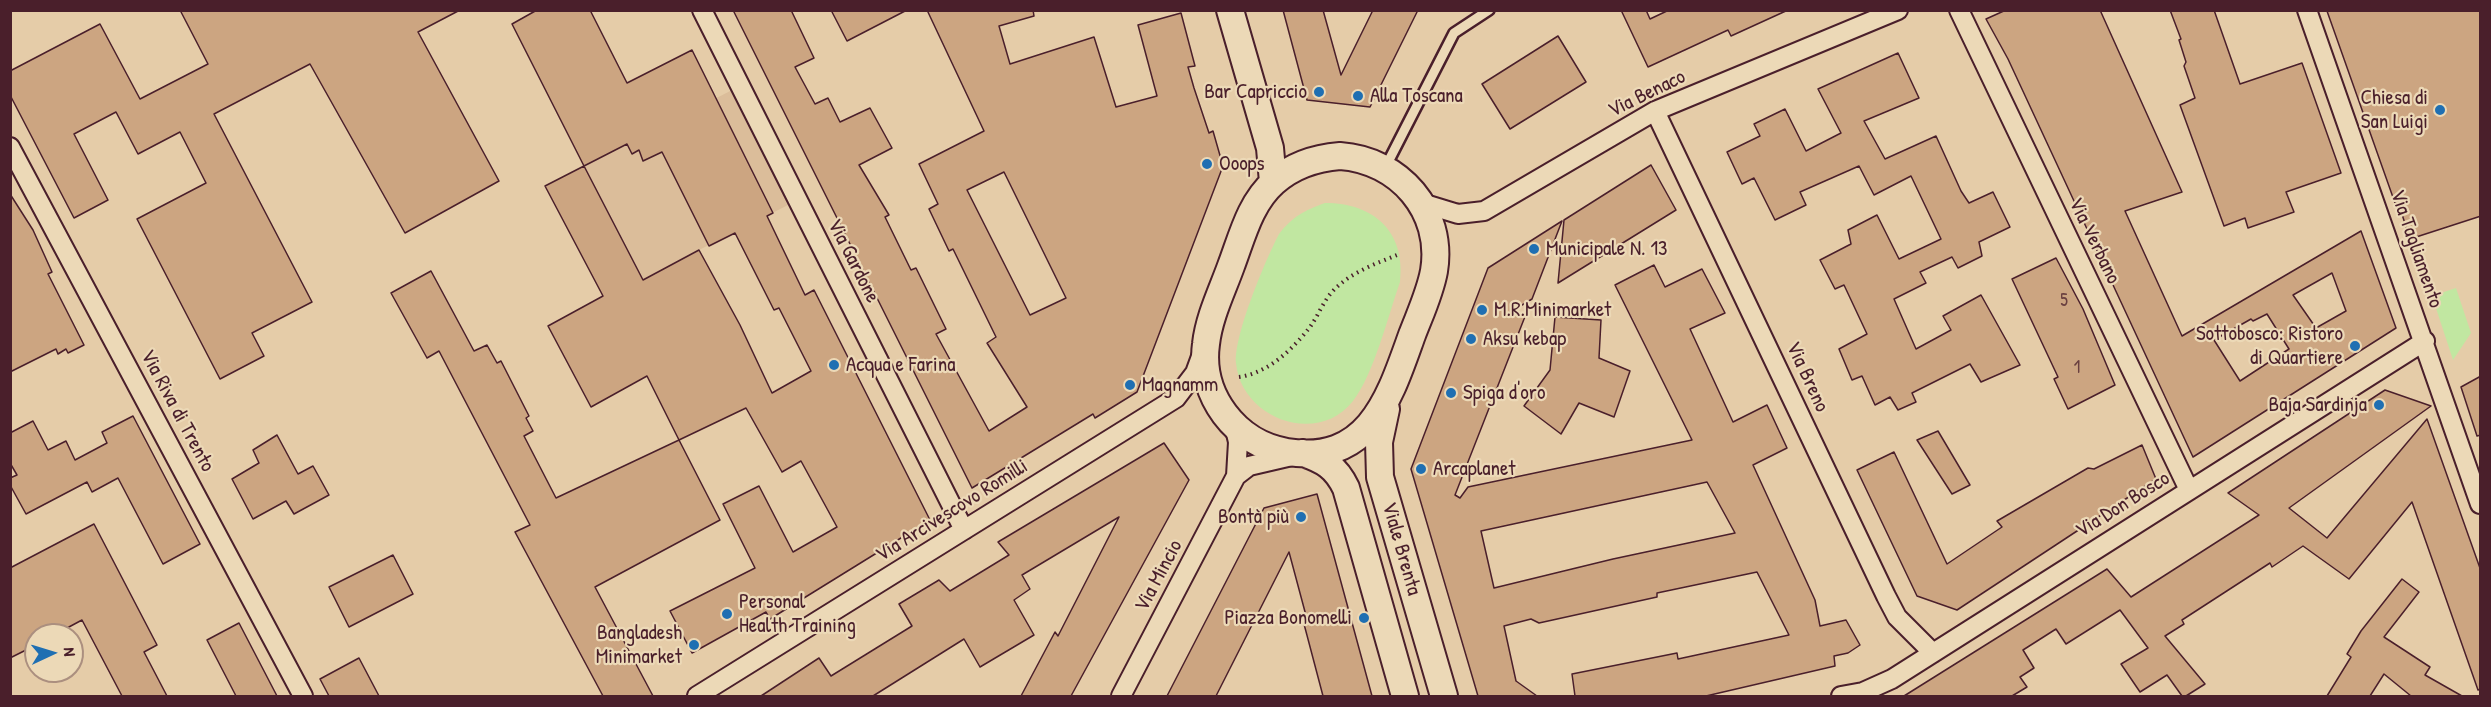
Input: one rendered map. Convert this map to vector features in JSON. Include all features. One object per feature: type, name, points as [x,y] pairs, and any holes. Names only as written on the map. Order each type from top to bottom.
[{"type":"street","name":"Via Gardone","points":[[702,10],[964,530]]},
{"type":"street","points":[[1230,10],[1270,148],[1273,182]]},
{"type":"street","name":"Via Benaco","points":[[1422,203],[1458,214],[1484,211],[1655,111],[1898,10]]},
{"type":"street","name":"Via Verbano","points":[[1959,10],[2189,490]]},
{"type":"street","name":"Via Tagliamento","points":[[2307,10],[2481,504]]},
{"type":"street","name":"Via Breno","points":[[1655,111],[1886,596],[1897,617],[1934,653]]},
{"type":"street","points":[[1263,126],[1283,148],[1313,160]]},
{"type":"street","name":"Via Riva di Trento","points":[[10,147],[303,696]]},
{"type":"street","points":[[1236,476],[1249,466],[1303,453],[1332,449],[1354,438],[1376,419],[1388,400],[1434,273],[1436,249],[1422,203],[1408,185],[1385,168],[1352,157],[1313,160],[1292,169],[1273,182],[1260,196],[1247,222],[1206,342],[1205,366],[1211,390],[1234,425],[1265,446],[1303,453]]},
{"type":"street","name":"Via Don Bosco","points":[[1841,696],[1877,687],[1934,653],[2425,341]]},
{"type":"street","name":"Via Arcivescovo Romilli","points":[[697,696],[1176,398],[1195,373],[1206,342]]},
{"type":"street","name":"Viale Brenta","points":[[1388,400],[1379,442],[1380,477],[1444,696]]},
{"type":"street","name":"Via Mincio","points":[[1121,696],[1236,476],[1238,442],[1234,425]]},
{"type":"street","name":"Viale Brenta","points":[[1303,453],[1331,465],[1346,488],[1406,696]]},
{"type":"lane","points":[[1385,168],[1454,33],[1489,10]]},
{"type":"path","points":[[1239,377],[1274,364],[1309,327],[1333,291],[1365,268],[1397,255]]},
{"type":"shaded area","points":[[736,88],[794,202],[606,301],[545,186]]},
{"type":"green space","points":[[1325,203],[1358,208],[1383,224],[1392,235],[1398,249],[1401,264],[1400,282],[1380,344],[1361,390],[1338,415],[1320,422],[1301,424],[1283,420],[1266,411],[1251,399],[1241,382],[1236,363],[1237,351],[1245,317],[1279,234],[1299,215]]},
{"type":"green space","points":[[2456,288],[2471,333],[2453,360],[2432,296]]},
{"type":"building","points":[[180,10],[460,10],[418,32],[499,181],[405,233],[310,64],[214,114],[312,302],[252,333],[264,356],[220,379],[137,219],[206,183],[180,132],[138,154],[116,112],[74,134],[108,200],[74,218],[10,95],[10,71],[100,24],[140,99],[208,64]]},
{"type":"building","points":[[537,10],[590,10],[627,83],[692,50],[773,213],[767,216],[805,295],[814,290],[930,520],[770,619],[766,612],[692,653],[670,611],[755,568],[723,504],[759,486],[793,552],[837,527],[801,461],[782,472],[746,408],[679,440],[647,376],[591,407],[548,326],[603,296],[545,186],[584,166],[512,24]],"holes":[[[627,144],[632,154],[639,150],[643,161],[662,152],[709,246],[735,233],[774,310],[779,308],[811,371],[772,393],[740,325],[699,250],[643,280],[584,166]]]},
{"type":"building","points":[[733,10],[791,10],[814,58],[795,67],[815,104],[828,98],[840,122],[870,108],[892,148],[859,165],[889,215],[885,217],[911,270],[916,268],[946,329],[936,334],[989,431],[1027,407],[987,343],[996,337],[953,249],[949,251],[929,209],[938,204],[919,164],[984,131],[927,10],[1033,10],[1034,16],[999,26],[1010,64],[1094,37],[1116,107],[1157,96],[1138,25],[1181,13],[1195,66],[1188,67],[1209,133],[1213,131],[1223,166],[1137,392],[1095,418],[1093,414],[972,488]],"holes":[[[1004,172],[1066,298],[1030,315],[967,190]]]},
{"type":"building","points":[[831,10],[907,10],[847,41]]},
{"type":"building","points":[[1283,10],[1323,10],[1341,75],[1373,10],[1418,10],[1370,107],[1307,100]]},
{"type":"building","points":[[1621,10],[1646,10],[1650,19],[1669,10],[1788,10],[1731,36],[1728,30],[1648,67]]},
{"type":"building","points":[[2006,10],[2100,10],[2182,192],[2125,211],[2182,336],[2361,231],[2396,328],[2193,457],[2008,59],[1986,19]],"holes":[[[2332,273],[2346,311],[2316,328],[2293,295]],[[2267,314],[2289,349],[2240,381],[2214,340],[2251,319],[2253,321]]]},
{"type":"building","points":[[2170,10],[2214,10],[2240,84],[2302,63],[2341,173],[2286,192],[2294,212],[2248,228],[2245,218],[2224,226],[2180,105],[2195,98],[2184,66],[2186,62],[2179,40],[2181,39]]},
{"type":"building","points":[[2327,11],[2481,11],[2481,216],[2410,239]]},
{"type":"building","points":[[1558,36],[1586,82],[1510,129],[1482,84]]},
{"type":"building","points":[[1898,53],[1919,98],[1864,121],[1885,159],[1936,136],[1961,191],[1969,203],[1993,192],[2010,227],[1979,242],[1982,256],[1958,268],[1952,257],[1920,272],[1926,283],[1894,299],[1916,349],[1951,330],[1943,316],[1981,295],[2020,365],[1981,382],[1970,364],[1912,393],[1916,402],[1898,410],[1890,397],[1875,405],[1862,376],[1852,380],[1839,349],[1867,334],[1844,285],[1835,289],[1820,260],[1851,244],[1848,230],[1877,215],[1899,259],[1941,239],[1911,176],[1874,195],[1859,166],[1800,192],[1806,205],[1775,220],[1754,178],[1742,184],[1727,152],[1760,136],[1754,124],[1785,109],[1806,151],[1841,133],[1818,89]]},
{"type":"building","points":[[1651,165],[1676,210],[1558,283],[1564,220]]},
{"type":"building","points":[[10,194],[33,230],[52,272],[48,274],[84,345],[68,353],[66,349],[58,354],[56,349],[10,372]]},
{"type":"building","points":[[1562,221],[1532,299],[1509,313],[1526,314],[1455,495],[1460,498],[1468,487],[1692,440],[1615,285],[1654,265],[1665,287],[1702,269],[1725,313],[1690,329],[1733,422],[1767,405],[1787,448],[1753,465],[1815,600],[1820,626],[1846,620],[1860,645],[1848,653],[1834,656],[1835,666],[1706,696],[1575,696],[1572,674],[1677,653],[1678,659],[1789,635],[1757,572],[1657,593],[1657,597],[1539,623],[1531,619],[1504,626],[1516,681],[1537,696],[1478,696],[1411,469],[1488,268]],"holes":[[[1707,482],[1735,533],[1494,588],[1481,531]]]},
{"type":"building","points":[[2056,258],[2083,309],[2115,385],[2068,409],[2054,379],[2058,377],[2012,279]]},
{"type":"building","points":[[431,271],[474,351],[487,345],[497,363],[501,361],[529,416],[526,418],[533,431],[524,436],[556,498],[679,440],[720,520],[595,587],[653,696],[603,696],[515,532],[530,525],[439,351],[427,358],[391,293]]},
{"type":"building","points":[[1555,317],[1601,320],[1599,358],[1630,371],[1614,417],[1579,403],[1561,434],[1524,406],[1550,370]]},
{"type":"building","points":[[2481,376],[2481,435],[2477,436],[2461,387]]},
{"type":"building","points":[[2385,390],[2431,406],[2289,508],[2327,538],[2427,419],[2481,571],[2481,689],[2478,690],[2412,502],[2349,579],[2303,546],[2272,567],[2270,563],[2182,620],[2184,624],[2165,636],[2205,684],[2186,696],[2182,696],[2167,675],[2140,692],[2121,664],[2148,648],[2120,610],[2066,644],[2056,629],[2023,650],[2034,668],[2020,677],[2027,687],[2012,696],[1904,696],[2107,569],[2131,597],[2259,515],[2228,493]]},
{"type":"building","points":[[133,416],[200,544],[163,564],[118,478],[92,492],[87,482],[26,514],[10,485],[10,478],[17,475],[10,463],[10,433],[33,421],[48,450],[66,441],[75,460],[107,443],[102,432]]},
{"type":"building","points":[[1938,431],[1970,485],[1952,494],[1917,440]]},
{"type":"building","points":[[277,435],[298,474],[313,466],[329,495],[294,514],[286,501],[253,519],[232,479],[259,463],[253,450]]},
{"type":"building","points":[[1164,443],[1189,480],[1071,696],[1021,696],[1055,632],[1058,636],[1119,517],[1022,575],[1030,589],[1014,600],[1034,635],[980,667],[964,639],[873,696],[761,696],[819,658],[831,676],[912,626],[899,604],[939,580],[950,591],[1009,555],[998,542]]},
{"type":"building","points":[[2142,445],[2156,479],[1957,610],[1917,596],[1857,470],[1894,452],[1947,564],[2002,527],[1997,521],[2088,468],[2094,469]]},
{"type":"building","points":[[1317,494],[1372,696],[1323,696],[1304,624],[1308,623],[1289,552],[1216,696],[1167,696],[1264,508]]},
{"type":"building","points":[[94,524],[157,645],[144,652],[167,696],[122,696],[82,620],[76,623],[24,623],[24,651],[10,658],[10,568]]},
{"type":"building","points":[[393,555],[413,594],[349,627],[329,587]]},
{"type":"building","points":[[2402,579],[2419,592],[2384,637],[2430,667],[2425,675],[2462,696],[2411,696],[2384,674],[2370,696],[2327,696],[2351,657],[2347,654],[2361,631]]},
{"type":"building","points":[[239,623],[277,696],[236,696],[207,640]]},
{"type":"building","points":[[359,658],[379,696],[329,696],[320,679]]},
{"type":"place","name":"Bar Capriccio","points":[[1319,92]]},
{"type":"place","name":"Alla Toscana","points":[[1358,96]]},
{"type":"place","name":"Chiesa di San Luigi","points":[[2440,110]]},
{"type":"place","name":"Ooops","points":[[1207,164]]},
{"type":"place","name":"Municipale N. 13","points":[[1534,249]]},
{"type":"place","name":"M.R.Minimarket","points":[[1482,310]]},
{"type":"place","name":"Aksu kebap","points":[[1471,339]]},
{"type":"place","name":"Sottobosco: Ristoro di Quartiere","points":[[2355,346]]},
{"type":"place","name":"Acqua e Farina","points":[[834,365]]},
{"type":"place","name":"Magnamm","points":[[1130,385]]},
{"type":"place","name":"Spiga d'oro","points":[[1451,393]]},
{"type":"place","name":"Baja Sardinja","points":[[2379,405]]},
{"type":"place","name":"Arcaplanet","points":[[1421,469]]},
{"type":"place","name":"Bontà più","points":[[1301,517]]},
{"type":"place","name":"Personal Health Training","points":[[727,614]]},
{"type":"place","name":"Piazza Bonomelli","points":[[1364,618]]},
{"type":"place","name":"Bangladesh Minimarket","points":[[694,645]]}]
